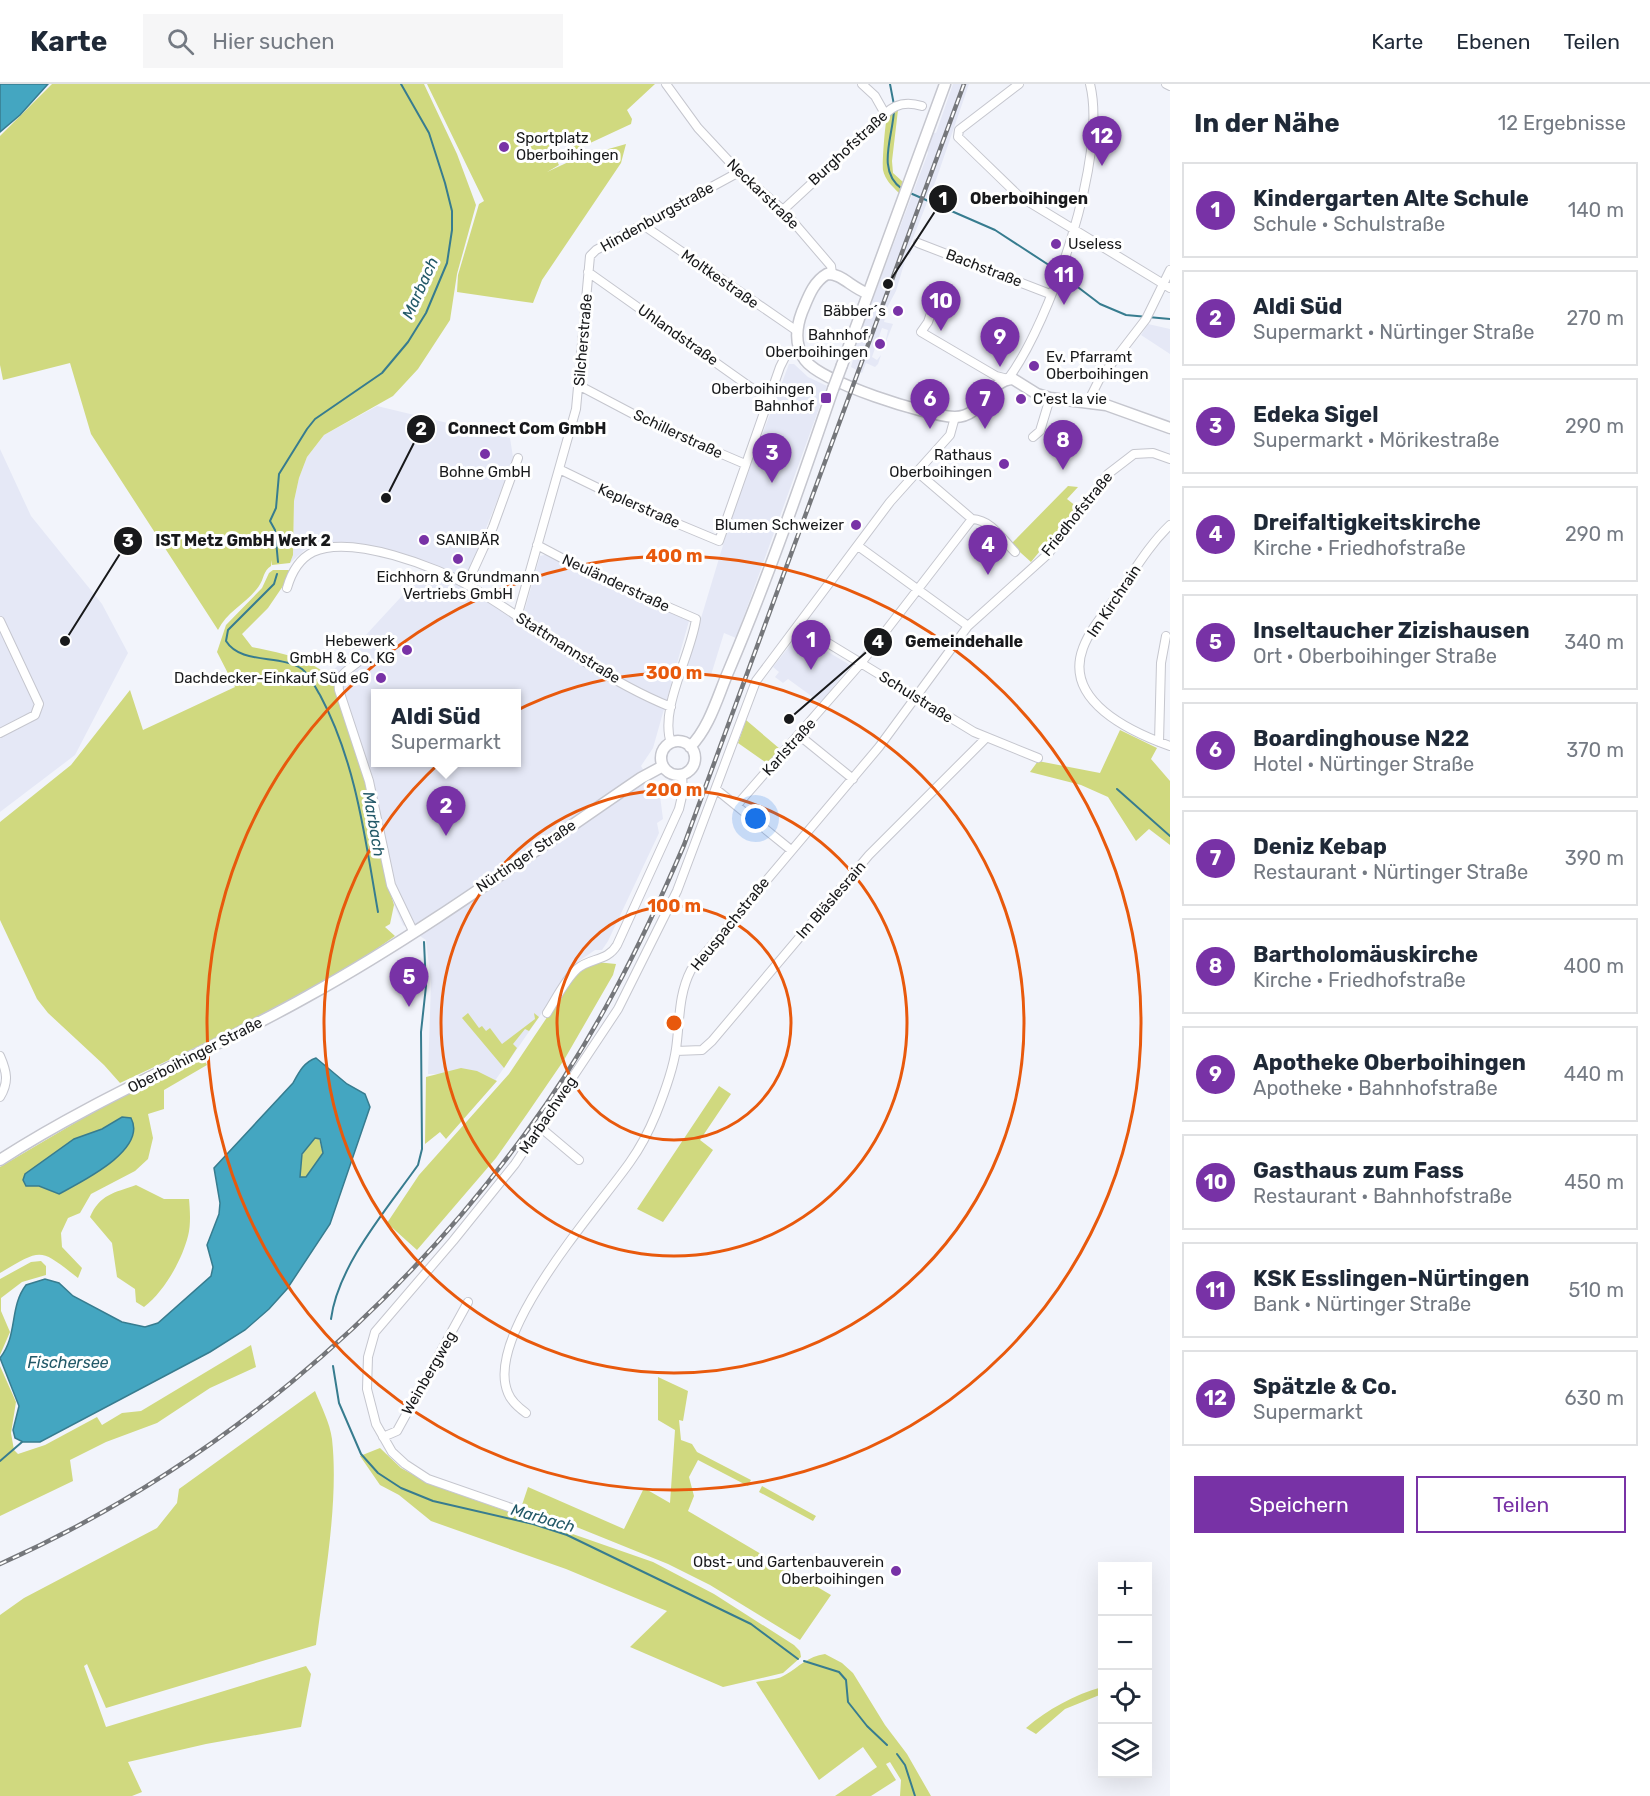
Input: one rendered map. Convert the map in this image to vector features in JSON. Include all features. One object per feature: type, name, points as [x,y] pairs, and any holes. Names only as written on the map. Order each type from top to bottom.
[{"type":"main road","points":[[690,747],[698,739],[710,716],[741,642],[945,84]]},
{"type":"main road","points":[[832,274],[823,276],[813,288],[797,331],[799,350],[812,368],[832,379],[889,400],[955,417],[970,414],[1000,383],[1008,379],[1018,380],[1037,394],[1050,398],[1106,405],[1170,428]]},
{"type":"main road","name":"Neckarstraße","points":[[832,274],[842,278],[854,289],[867,294]]},
{"type":"main road","points":[[681,742],[690,747],[694,762],[690,770],[682,775],[670,774],[663,766],[661,754],[671,743],[681,742]]},
{"type":"main road","name":"Nürtinger Straße","points":[[391,948],[641,778],[663,766]]},
{"type":"main road","name":"Oberboihinger Straße","points":[[0,1160],[100,1103],[307,997],[391,948]]},
{"type":"street","points":[[862,84],[892,109]]},
{"type":"street","points":[[1019,84],[958,133],[959,137],[1019,196],[1167,286]]},
{"type":"street","points":[[939,290],[928,322],[921,332],[996,376],[1008,379],[1028,345],[1058,276],[1073,230],[1091,151],[1094,109],[1090,84]]},
{"type":"street","points":[[1166,84],[1170,86]]},
{"type":"street","name":"Neckarstraße","points":[[668,85],[698,128],[739,172],[783,210],[831,266],[832,274]]},
{"type":"street","name":"Burghofstraße","points":[[783,210],[892,109],[910,104],[922,106]]},
{"type":"street","name":"Hindenburgstraße","points":[[588,272],[590,256],[596,250],[739,172]]},
{"type":"street","name":"Moltkestraße","points":[[643,225],[797,331]]},
{"type":"street","name":"Bachstraße","points":[[918,243],[1050,294]]},
{"type":"street","points":[[1088,402],[1099,380],[1167,286],[1170,270]]},
{"type":"street","name":"Silcherstraße","points":[[517,617],[571,429],[580,386],[588,272]]},
{"type":"street","name":"Uhlandstraße","points":[[588,272],[767,399]]},
{"type":"street","points":[[745,464],[767,399],[786,355],[799,350]]},
{"type":"street","name":"Schillerstraße","points":[[580,386],[654,425],[745,464]]},
{"type":"street","points":[[1033,437],[1040,431],[1050,398]]},
{"type":"street","points":[[796,629],[916,471],[950,435],[955,417]]},
{"type":"street","name":"Friedhofstraße","points":[[968,626],[1048,554],[1085,502],[1113,469],[1134,454],[1143,452],[1170,459]]},
{"type":"street","points":[[467,584],[493,527],[518,458]]},
{"type":"street","name":"Keplerstraße","points":[[559,468],[635,506],[719,541],[745,464]]},
{"type":"street","points":[[916,471],[972,519],[980,519],[998,532],[1015,552]]},
{"type":"street","name":"Karlstraße","points":[[737,805],[800,736],[861,663],[972,519]]},
{"type":"street","name":"Im Kirchrain","points":[[1169,527],[1154,542],[1089,636],[1080,660],[1083,684],[1100,708],[1122,724],[1170,746]]},
{"type":"street","name":"Neuländerstraße","points":[[537,545],[592,574],[696,619],[671,707]]},
{"type":"street","points":[[858,546],[968,626]]},
{"type":"street","name":"Stattmannstraße","points":[[287,588],[296,567],[311,553],[342,547],[358,548],[398,558],[467,584],[576,656],[671,707]]},
{"type":"street","points":[[0,621],[38,698],[39,710],[29,719],[0,733]]},
{"type":"street","name":"Heuspachstraße","points":[[526,1413],[508,1395],[505,1382],[509,1352],[516,1330],[528,1304],[562,1253],[631,1160],[646,1136],[667,1083],[676,1051],[682,994],[691,970],[853,779],[968,626]]},
{"type":"street","name":"Schulstraße","points":[[796,629],[861,663],[986,738],[1038,758]]},
{"type":"street","name":"Marbachweg","points":[[517,1510],[428,1479],[398,1458],[376,1424],[367,1389],[368,1357],[375,1332],[487,1200],[541,1128],[638,974],[677,891],[717,790],[756,681],[796,629]]},
{"type":"street","points":[[1159,742],[1161,663],[1166,636]]},
{"type":"street","points":[[357,663],[343,673],[338,681],[339,690],[369,781],[391,885],[414,933]]},
{"type":"street","points":[[671,707],[667,731],[671,743]]},
{"type":"street","points":[[800,736],[853,779]]},
{"type":"street","name":"Im Bläslesrain","points":[[676,1051],[702,1050],[712,1041],[862,864],[986,738]]},
{"type":"street","points":[[547,1013],[577,969],[587,962],[609,956],[617,945],[679,809],[683,792],[682,775]]},
{"type":"street","points":[[717,790],[792,850]]},
{"type":"street","points":[[0,1056],[8,1078],[0,1097]]},
{"type":"street","points":[[541,1128],[579,1160]]},
{"type":"street","name":"Weinbergweg","points":[[383,1437],[397,1431],[468,1302]]},
{"type":"shaded area","points":[[953,84],[969,84],[936,180],[909,248],[912,249],[910,255],[907,254],[896,291],[888,306],[884,322],[893,324],[885,344],[888,330],[882,328],[872,357],[877,360],[881,355],[878,364],[875,367],[866,363],[862,373],[851,367],[853,360],[850,359],[928,153],[926,148],[932,132],[936,133]]},
{"type":"shaded area","points":[[1148,324],[1170,329],[1170,354],[1141,335]]},
{"type":"shaded area","points":[[789,364],[794,364],[808,377],[827,386],[736,638],[724,633],[711,675],[686,668],[733,512]]},
{"type":"shaded area","points":[[377,406],[510,438],[513,457],[509,471],[466,578],[370,546],[338,542],[322,543],[307,548],[290,563],[293,555],[294,501],[307,457],[324,435]]},
{"type":"shaded area","points":[[0,449],[31,516],[102,604],[128,653],[75,755],[0,812]]},
{"type":"shaded area","points":[[548,554],[603,583],[689,621],[653,748],[641,766],[650,781],[656,782],[659,788],[663,819],[657,823],[659,833],[608,941],[602,950],[595,950],[579,961],[490,1088],[448,1074],[428,1074],[431,983],[426,940],[403,925],[386,887],[327,677],[425,571],[469,590],[521,623],[540,556]]},
{"type":"shaded area","points":[[803,637],[850,665],[821,703],[788,679],[783,683],[775,677],[779,672],[773,667],[795,639]]},
{"type":"green space","points":[[52,84],[424,84],[457,154],[476,205],[457,274],[450,320],[418,369],[393,396],[324,435],[307,457],[294,501],[293,555],[290,563],[272,565],[272,560],[259,586],[222,623],[218,630],[91,434],[70,363],[3,380],[0,365],[0,136]]},
{"type":"green space","points":[[427,84],[655,84],[627,110],[632,119],[631,124],[573,151],[565,135],[548,143],[559,165],[547,172],[577,158],[626,144],[621,163],[542,280],[533,303],[457,292],[458,275],[479,204],[484,201]]},
{"type":"green space","points":[[898,110],[892,161],[893,173],[903,182],[899,193],[887,180],[883,166],[887,118]]},
{"type":"green space","points":[[1068,486],[1078,487],[1067,499],[1077,507],[1052,543],[1048,541],[1031,562],[1011,544]]},
{"type":"green space","points":[[273,570],[289,570],[285,583],[268,608],[242,634],[252,647],[298,658],[319,669],[336,685],[368,782],[386,878],[394,905],[390,924],[385,927],[395,936],[363,958],[296,997],[120,1083],[48,1013],[37,999],[0,920],[0,822],[71,765],[130,690],[143,730],[235,687],[217,652],[226,625],[262,588],[269,573]]},
{"type":"green space","points":[[746,720],[780,749],[768,764],[738,743]]},
{"type":"green space","points":[[1120,730],[1157,748],[1151,759],[1170,781],[1170,845],[1149,829],[1136,841],[1108,797],[1081,785],[1030,772],[1038,761],[1100,773]]},
{"type":"green space","points":[[596,962],[616,964],[613,975],[564,1060],[496,1158],[417,1250],[387,1223],[419,1175],[509,1074],[570,983],[579,972]]},
{"type":"green space","points":[[468,1013],[479,1028],[482,1026],[486,1031],[490,1028],[502,1044],[535,1019],[534,1013],[539,1017],[529,1031],[525,1029],[513,1044],[517,1048],[504,1068],[462,1018]]},
{"type":"green space","points":[[203,1057],[207,1065],[164,1090],[164,1109],[148,1114],[153,1138],[148,1159],[135,1171],[91,1194],[80,1213],[68,1218],[61,1233],[62,1247],[82,1268],[78,1278],[55,1261],[40,1255],[25,1259],[0,1273],[0,1167],[107,1104]],"holes":[[[122,1117],[60,1194],[39,1186],[25,1174],[74,1139],[102,1129]]]},
{"type":"green space","points":[[461,1068],[477,1071],[497,1081],[446,1139],[440,1132],[425,1144],[426,1077]]},
{"type":"green space","points":[[719,1086],[731,1094],[700,1140],[713,1150],[663,1222],[637,1209]]},
{"type":"green space","points":[[315,1138],[319,1139],[323,1153],[305,1178],[299,1177],[302,1155]]},
{"type":"green space","points":[[136,1185],[164,1199],[189,1199],[190,1208],[189,1232],[181,1255],[165,1284],[144,1307],[136,1302],[135,1289],[117,1277],[112,1243],[90,1217],[103,1199]]},
{"type":"green space","points":[[41,1261],[46,1266],[46,1275],[22,1282],[1,1298],[1,1311],[10,1332],[0,1355],[0,1279],[31,1262]]},
{"type":"green space","points":[[251,1345],[256,1367],[210,1388],[157,1423],[106,1442],[70,1460],[73,1481],[0,1516],[0,1366],[16,1402],[11,1433],[14,1450],[18,1454],[45,1445],[97,1417],[102,1425],[122,1413],[141,1411]]},
{"type":"green space","points":[[658,1377],[688,1391],[683,1421],[679,1420],[681,1440],[692,1444],[697,1452],[751,1480],[748,1486],[698,1460],[689,1477],[694,1496],[688,1511],[831,1595],[800,1640],[710,1585],[668,1564],[522,1505],[528,1487],[624,1529],[644,1488],[670,1503],[675,1430],[658,1420]]},
{"type":"green space","points":[[315,1391],[331,1433],[334,1463],[330,1542],[316,1645],[106,1708],[87,1664],[84,1666],[106,1727],[306,1666],[311,1674],[301,1727],[206,1744],[128,1762],[142,1792],[132,1796],[0,1796],[0,1615],[24,1598],[157,1528],[177,1503],[179,1489]]},
{"type":"green space","points":[[380,1448],[401,1468],[432,1485],[653,1562],[714,1594],[794,1645],[800,1651],[801,1657],[783,1673],[723,1687],[630,1647],[667,1611],[566,1569],[431,1521],[399,1495],[380,1485],[360,1456]]},
{"type":"green space","points":[[762,1486],[816,1516],[813,1521],[759,1492]]},
{"type":"green space","points":[[825,1654],[842,1663],[853,1673],[885,1725],[907,1754],[931,1796],[900,1796],[901,1780],[890,1762],[886,1764],[896,1780],[871,1796],[835,1796],[877,1767],[863,1747],[819,1780],[756,1682],[782,1677],[809,1659]]},
{"type":"green space","points":[[1098,1688],[1098,1696],[1065,1709],[1036,1734],[1026,1728],[1062,1703]]},
{"type":"water","points":[[0,84],[48,84],[20,115],[0,132]]},
{"type":"water","name":"Fischersee","points":[[316,1058],[347,1084],[365,1094],[370,1107],[330,1224],[287,1289],[245,1330],[210,1352],[40,1442],[23,1442],[15,1438],[13,1430],[19,1406],[0,1358],[6,1349],[17,1303],[26,1285],[45,1279],[59,1283],[73,1296],[122,1322],[145,1327],[158,1323],[211,1276],[213,1267],[207,1245],[219,1214],[220,1203],[214,1168],[293,1083],[305,1065]],"holes":[[[315,1138],[320,1139],[323,1153],[306,1177],[300,1177],[302,1154]]]},
{"type":"water","points":[[122,1117],[131,1118],[134,1130],[130,1142],[110,1164],[59,1194],[39,1186],[26,1186],[23,1180],[25,1174],[74,1139],[102,1129]]},
{"type":"waterway","name":"Marbach","points":[[278,562],[275,530],[270,521],[276,508],[279,474],[315,419],[382,373],[408,342],[426,313],[447,263],[452,230],[452,211],[445,183],[429,133],[401,84]]},
{"type":"waterway","points":[[890,84],[894,105]]},
{"type":"waterway","points":[[894,110],[888,163],[894,181],[902,189]]},
{"type":"waterway","points":[[910,193],[995,230],[1058,271]]},
{"type":"waterway","points":[[1062,275],[1100,304],[1126,315],[1170,319]]},
{"type":"waterway","name":"Marbach","points":[[277,574],[274,584],[228,630],[226,641],[241,653],[293,664],[302,669],[320,695],[351,774],[378,912]]},
{"type":"waterway","points":[[1117,789],[1170,836]]},
{"type":"waterway","name":"Marbach","points":[[331,1319],[335,1299],[353,1258],[418,1165],[422,1149],[421,1032],[426,986],[424,942]]},
{"type":"waterway","name":"Marbach","points":[[333,1366],[339,1403],[361,1454],[378,1473],[401,1488],[433,1501],[533,1524],[567,1535],[751,1624],[798,1659]]},
{"type":"waterway","points":[[0,1461],[22,1442]]},
{"type":"waterway","name":"Marbach","points":[[804,1661],[839,1672],[846,1680],[848,1702],[867,1726],[887,1745]]},
{"type":"waterway","name":"Marbach","points":[[897,1754],[905,1765],[915,1796]]},
{"type":"railway","points":[[0,1564],[77,1526],[152,1483],[223,1435],[292,1382],[356,1325],[417,1264],[474,1199],[551,1098],[594,1028],[633,956],[684,845],[964,84]]},
{"type":"place","name":"Sportplatz Oberboihingen","points":[[504,147]]},
{"type":"place","name":"Spätzle & Co.","points":[[1102,166]]},
{"type":"place","name":"Useless","points":[[1056,244]]},
{"type":"place","name":"Oberboihingen","points":[[888,284]]},
{"type":"place","name":"KSK Esslingen-Nürtingen","points":[[1064,305]]},
{"type":"place","name":"Bäbber´s","points":[[898,311]]},
{"type":"place","name":"Gasthaus zum Fass","points":[[941,331]]},
{"type":"place","name":"Bahnhof Oberboihingen","points":[[880,344]]},
{"type":"place","name":"Ev. Pfarramt Oberboihingen","points":[[1034,366]]},
{"type":"place","name":"Apotheke Oberboihingen","points":[[1000,367]]},
{"type":"place","name":"Oberboihingen Bahnhof","points":[[826,398]]},
{"type":"place","name":"C'est la vie","points":[[1021,399]]},
{"type":"place","name":"Boardinghouse N22","points":[[930,429]]},
{"type":"place","name":"Deniz Kebap","points":[[985,429]]},
{"type":"place","name":"Bohne GmbH","points":[[485,454]]},
{"type":"place","name":"Rathaus Oberboihingen","points":[[1004,464]]},
{"type":"place","name":"Bartholomäuskirche","points":[[1063,470]]},
{"type":"place","name":"Edeka Sigel","points":[[772,483]]},
{"type":"place","name":"Connect Com GmbH","points":[[386,498]]},
{"type":"place","name":"Blumen Schweizer","points":[[856,525]]},
{"type":"place","name":"SANIBÄR","points":[[424,540]]},
{"type":"place","name":"Eichhorn & Grundmann Vertriebs GmbH","points":[[458,559]]},
{"type":"place","name":"Dreifaltigkeitskirche","points":[[988,575]]},
{"type":"place","name":"IST Metz GmbH Werk 2","points":[[65,641]]},
{"type":"place","name":"Hebewerk GmbH & Co. KG","points":[[407,650]]},
{"type":"place","name":"Kindergarten Alte Schule","points":[[811,670]]},
{"type":"place","name":"Dachdecker-Einkauf Süd eG","points":[[381,678]]},
{"type":"place","name":"Gemeindehalle","points":[[789,719]]},
{"type":"place","name":"Aldi Süd","points":[[446,836]]},
{"type":"place","name":"Inseltaucher Zizishausen","points":[[409,1007]]},
{"type":"place","name":"Obst- und Gartenbauverein Oberboihingen","points":[[896,1571]]}]
